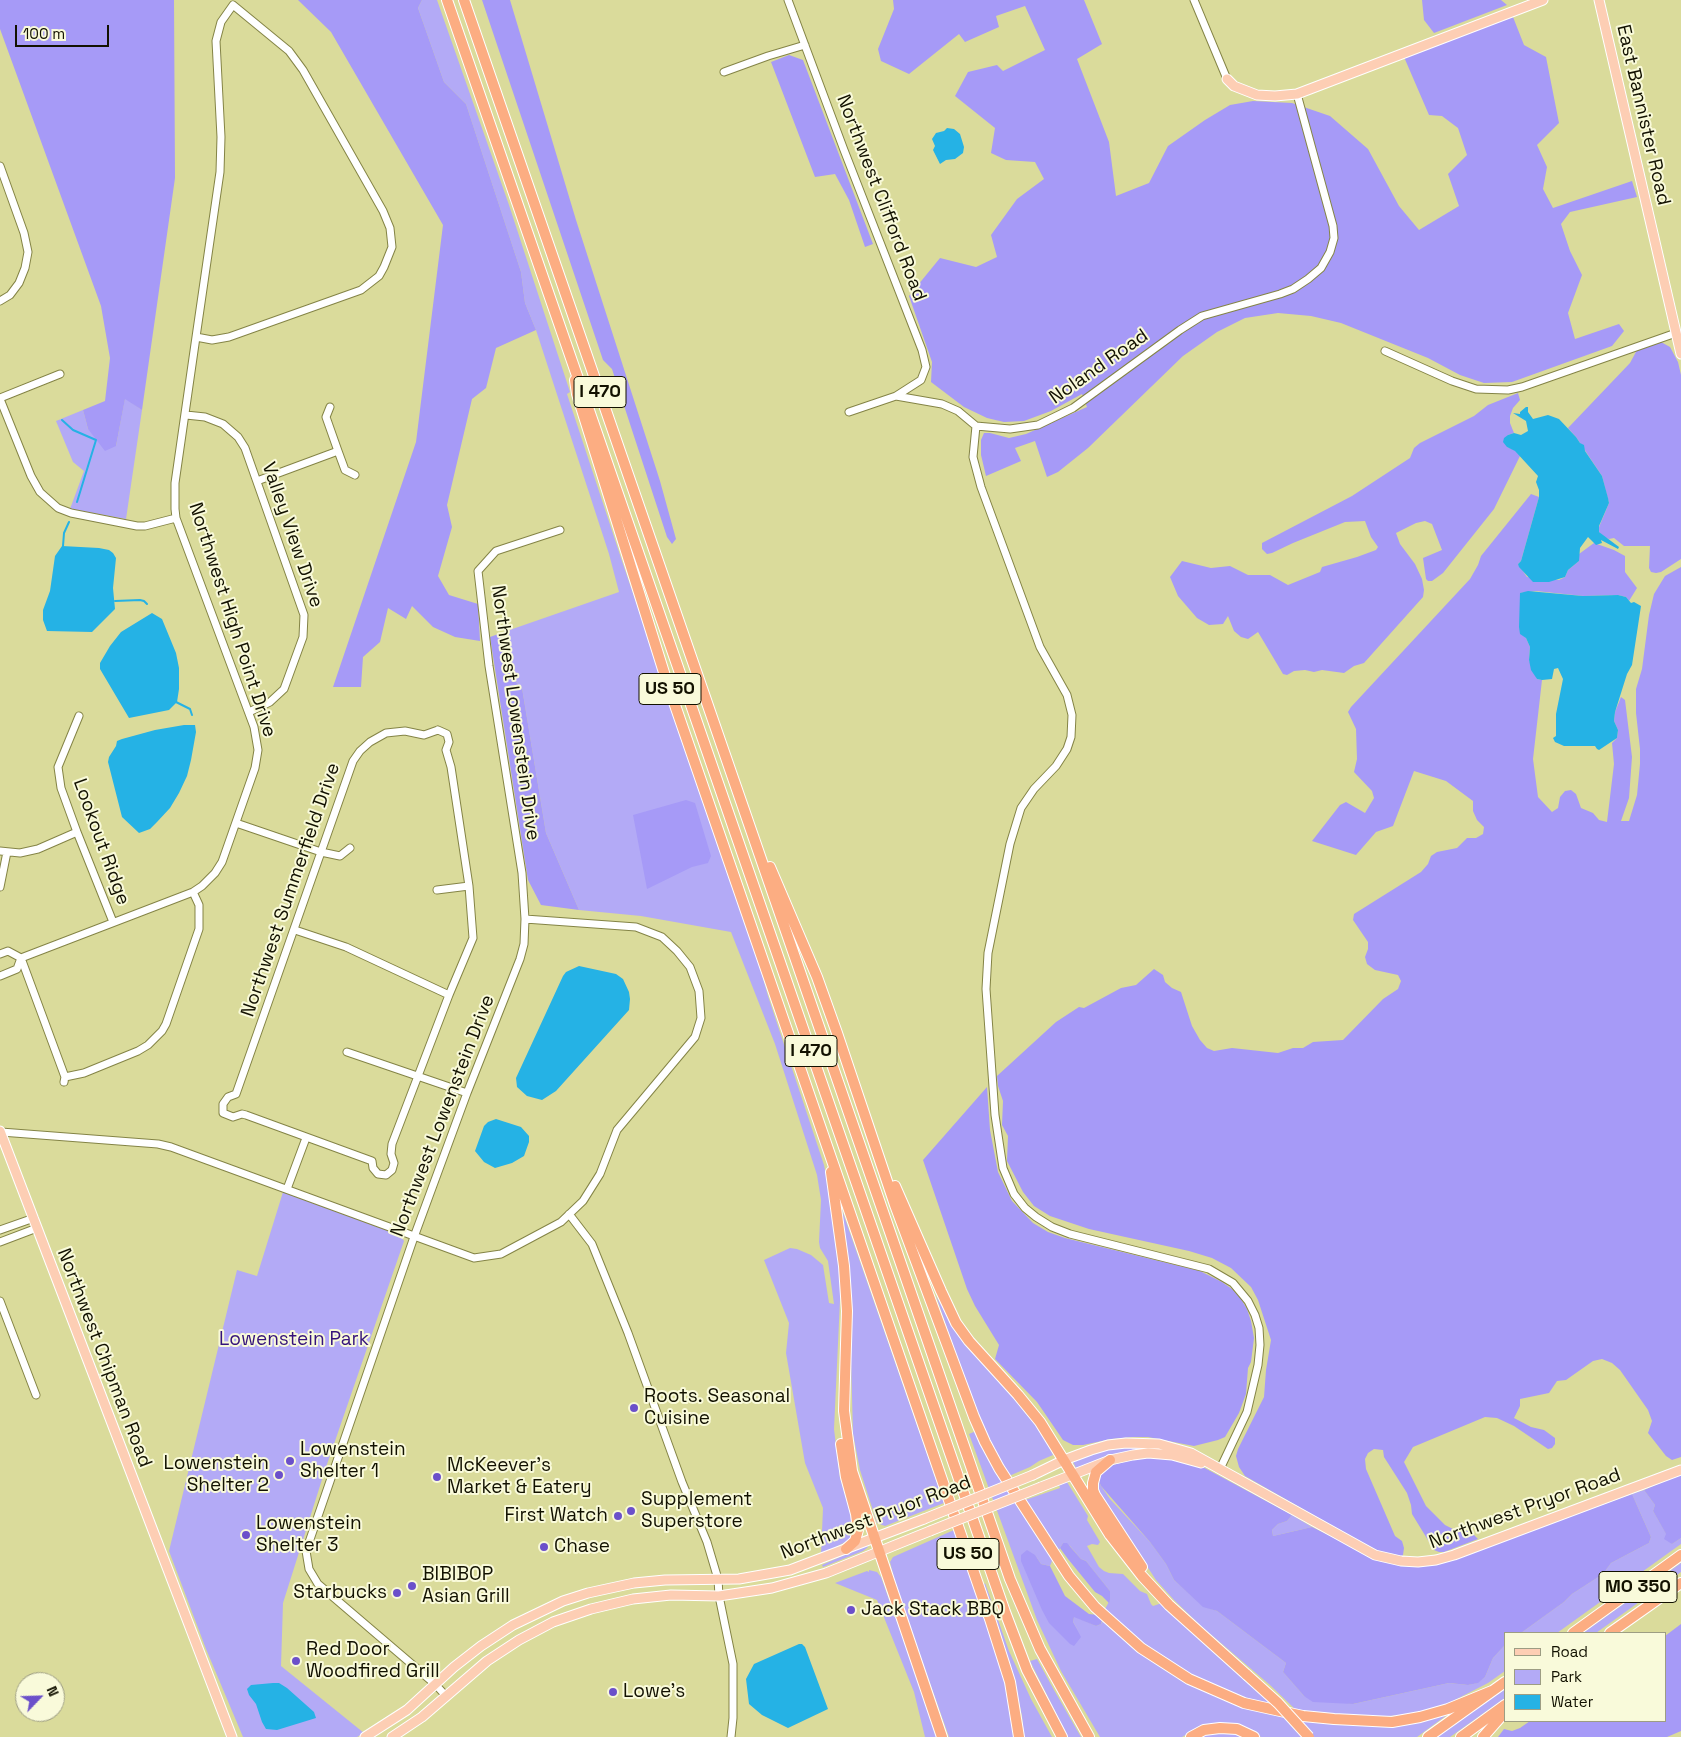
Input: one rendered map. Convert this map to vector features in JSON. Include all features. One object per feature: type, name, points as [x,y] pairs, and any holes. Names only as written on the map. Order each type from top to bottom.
[{"type":"highway","name":"I 470","points":[[447,0],[573,359],[1008,1620],[1027,1670],[1062,1737]]},
{"type":"highway","name":"I 470","points":[[464,0],[1010,1578],[1040,1649],[1089,1737]]},
{"type":"highway","name":"US 50","points":[[573,359],[577,394],[666,679],[993,1628],[1010,1682],[1019,1737]]},
{"type":"highway","points":[[736,785],[816,978],[872,1132],[895,1205],[974,1417],[999,1468],[1069,1576],[1095,1607],[1141,1648],[1189,1680],[1244,1703],[1303,1716],[1392,1722],[1438,1712],[1492,1691]]},
{"type":"highway","points":[[872,1132],[941,1291],[956,1322],[969,1341],[1040,1422],[1110,1534],[1158,1593],[1278,1702],[1309,1737]]},
{"type":"highway","points":[[828,1149],[844,1266],[847,1311],[844,1411],[848,1450],[858,1490],[942,1737]]},
{"type":"highway","points":[[845,1373],[840,1410],[842,1458],[856,1514],[858,1530],[855,1541],[846,1550]]},
{"type":"highway","points":[[1110,1460],[1096,1472],[1092,1484],[1095,1495],[1158,1593]]},
{"type":"highway","name":"MO 350","points":[[1573,1632],[1681,1555]]},
{"type":"highway","name":"MO 350","points":[[1611,1632],[1681,1582]]},
{"type":"highway","points":[[1428,1737],[1504,1683]]},
{"type":"highway","points":[[1460,1737],[1504,1706]]},
{"type":"highway","points":[[1483,1737],[1504,1713]]},
{"type":"highway","points":[[1191,1737],[1204,1730],[1220,1728],[1237,1729],[1254,1737]]},
{"type":"main road","points":[[1227,79],[1234,86],[1257,95],[1297,94],[1543,0]]},
{"type":"main road","name":"East Bannister Road","points":[[1599,0],[1678,321],[1676,333],[1681,354]]},
{"type":"main road","name":"Northwest Chipman Road","points":[[0,1131],[232,1737]]},
{"type":"main road","name":"Northwest Pryor Road","points":[[365,1737],[407,1710],[481,1646],[514,1625],[562,1601],[634,1583],[665,1580],[739,1579],[783,1572],[846,1550],[924,1519],[1033,1475],[1064,1460],[1108,1446],[1147,1443],[1184,1450],[1375,1555],[1401,1561],[1418,1562],[1454,1555],[1681,1470]]},
{"type":"main road","name":"Northwest Pryor Road","points":[[392,1737],[422,1717],[487,1660],[518,1640],[560,1620],[591,1609],[633,1599],[671,1595],[719,1596],[772,1588],[802,1580],[879,1552],[1110,1460],[1148,1453],[1172,1454],[1220,1469]]},
{"type":"street","name":"Northwest Clifford Road","points":[[788,0],[924,359],[925,374],[921,380],[896,396]]},
{"type":"street","points":[[1194,0],[1227,79]]},
{"type":"street","name":"Northwest High Point Drive","points":[[0,976],[17,969],[21,958],[194,892],[202,886],[215,873],[222,862],[258,758],[256,735],[176,518],[174,502],[175,483],[186,415],[196,337],[220,172],[222,137],[216,41],[222,22],[233,5],[289,51],[304,70],[383,211],[390,228],[392,246],[379,276],[361,290],[229,337],[212,340],[196,337]]},
{"type":"street","points":[[724,72],[805,45]]},
{"type":"street","name":"Noland Road","points":[[976,426],[1010,429],[1024,428],[1055,418],[1073,408],[1202,316],[1293,289],[1321,268],[1330,252],[1334,238],[1297,94]]},
{"type":"street","points":[[0,166],[24,233],[28,252],[25,268],[19,283],[10,295],[0,301]]},
{"type":"street","points":[[1386,351],[1460,384],[1476,389],[1508,390],[1522,387],[1676,333]]},
{"type":"street","points":[[60,374],[0,398],[31,476],[40,492],[58,508],[71,513],[137,526],[145,526],[176,518]]},
{"type":"street","points":[[849,412],[896,396],[942,404],[958,411],[976,426],[973,457],[980,487],[1040,647],[1067,695],[1072,715],[1071,737],[1067,749],[1056,766],[1034,789],[1021,808],[1010,844],[988,954],[986,989],[995,1115],[1003,1168],[1014,1194],[1025,1208],[1052,1227],[1070,1234],[1209,1269],[1233,1283],[1248,1301],[1259,1328],[1258,1366],[1247,1412],[1220,1469]]},
{"type":"street","points":[[330,407],[326,417],[338,452],[345,470],[355,474]]},
{"type":"street","name":"Valley View Drive","points":[[186,415],[214,420],[230,430],[245,448],[302,605],[305,626],[303,637],[284,689],[266,705],[248,712]]},
{"type":"street","points":[[257,481],[338,452]]},
{"type":"street","name":"Northwest Lowenstein Drive","points":[[446,1696],[435,1684],[318,1584],[308,1569],[306,1551],[414,1237],[524,944],[525,918],[522,873],[490,666],[478,571],[496,552],[560,530]]},
{"type":"street","name":"Lookout Ridge","points":[[79,716],[58,766],[61,788],[113,922]]},
{"type":"street","name":"Northwest Summerfield Drive","points":[[438,730],[447,734],[449,742],[446,750],[451,767],[469,886],[473,938],[392,1144],[391,1154],[394,1163],[392,1170],[386,1175],[378,1174],[373,1168],[372,1161],[246,1115],[242,1114],[233,1117],[224,1113],[223,1104],[228,1098],[236,1094],[353,761],[370,742],[386,733],[405,731],[424,735],[438,730]]},
{"type":"street","points":[[236,823],[321,852],[340,856],[350,848]]},
{"type":"street","points":[[0,887],[3,852],[20,853],[38,849],[77,832]]},
{"type":"street","points":[[437,890],[469,886]]},
{"type":"street","points":[[0,954],[8,951],[21,958],[64,1080],[138,1051],[148,1045],[162,1030],[166,1024],[199,929],[199,905],[194,892]]},
{"type":"street","points":[[0,1131],[158,1144],[171,1147],[474,1258],[501,1254],[561,1222],[583,1201],[600,1174],[617,1130],[695,1036],[701,1018],[700,991],[690,967],[677,951],[662,938],[636,927],[525,918]]},
{"type":"street","points":[[295,930],[346,947],[449,995]]},
{"type":"street","points":[[347,1052],[467,1093]]},
{"type":"street","points":[[287,1189],[306,1138]]},
{"type":"street","points":[[569,1214],[592,1244],[628,1333],[682,1482],[707,1542],[718,1579],[719,1596],[733,1664],[731,1737]]},
{"type":"street","points":[[0,1230],[34,1218]]},
{"type":"street","points":[[0,1242],[37,1228]]},
{"type":"street","points":[[0,1303],[36,1395]]},
{"type":"green space","points":[[422,0],[437,0],[509,205],[570,392],[567,394],[761,971],[824,1165],[841,1279],[834,1429],[840,1478],[854,1525],[853,1537],[821,1555],[823,1508],[805,1463],[786,1353],[789,1323],[764,1260],[790,1248],[811,1255],[823,1265],[829,1303],[834,1304],[828,1261],[820,1248],[819,1242],[821,1200],[817,1175],[775,1044],[731,932],[641,916],[579,910],[546,833],[522,688],[513,679],[501,633],[619,592],[609,554],[536,330],[525,303],[521,272],[466,104],[444,82],[418,8]]},
{"type":"green space","points":[[125,398],[142,410],[126,519],[70,509],[84,471],[73,462],[56,421],[83,410],[88,429],[116,446]]},
{"type":"green space","name":"Lowenstein Park","points":[[283,1192],[400,1235],[404,1241],[325,1470],[283,1603],[281,1666],[364,1733],[357,1737],[243,1737],[206,1649],[169,1551],[237,1270],[257,1276]]},
{"type":"green space","points":[[842,1210],[944,1503],[885,1526],[877,1523],[860,1470],[853,1434],[849,1285]]},
{"type":"green space","points":[[936,1296],[959,1335],[1027,1412],[1044,1437],[1053,1455],[1009,1476],[977,1415]]},
{"type":"green space","points":[[976,1431],[1047,1547],[1052,1561],[1050,1566],[1041,1564],[1035,1555],[1073,1622],[1074,1616],[1096,1626],[1104,1620],[1224,1698],[1376,1724],[1451,1712],[1417,1737],[1261,1737],[1257,1734],[1221,1723],[1203,1725],[1182,1737],[1100,1737],[1061,1671],[1037,1620],[969,1434]]},
{"type":"green space","points":[[1149,1446],[1171,1452],[1078,1468],[1076,1468],[1073,1462],[1108,1448]]},
{"type":"green space","points":[[1098,1479],[1110,1499],[1150,1542],[1166,1564],[1174,1580],[1203,1606],[1217,1611],[1286,1663],[1283,1672],[1304,1696],[1353,1704],[1449,1683],[1468,1685],[1477,1683],[1485,1677],[1493,1658],[1504,1646],[1504,1672],[1488,1683],[1447,1704],[1406,1715],[1369,1717],[1296,1710],[1270,1685],[1201,1626],[1156,1580],[1099,1493],[1096,1483]]},
{"type":"green space","points":[[1067,1482],[1088,1516],[1087,1520],[1100,1542],[1098,1545],[1092,1544],[1087,1546],[1099,1567],[1109,1573],[1123,1574],[1140,1591],[1147,1594],[1153,1606],[1162,1603],[1277,1706],[1243,1697],[1187,1673],[1151,1650],[1105,1609],[1110,1600],[1110,1591],[1086,1561],[1081,1559],[1070,1546],[1063,1543],[1059,1550],[1025,1500],[1060,1488],[1059,1485]]},
{"type":"green space","points":[[1644,1490],[1655,1505],[1653,1511],[1672,1544],[1681,1538],[1681,1544],[1558,1632],[1522,1632],[1572,1594],[1603,1574],[1611,1563],[1649,1543],[1651,1537],[1632,1494]]},
{"type":"green space","points":[[1292,1515],[1312,1527],[1273,1536],[1272,1530],[1278,1524],[1287,1521]]},
{"type":"green space","points":[[954,1530],[1003,1671],[1015,1737],[949,1737],[897,1590],[890,1562],[893,1557]]},
{"type":"green space","points":[[867,1545],[868,1547],[863,1551],[823,1567],[822,1565]]},
{"type":"green space","points":[[1681,1563],[1681,1572],[1597,1632],[1584,1632]]},
{"type":"green space","points":[[869,1570],[877,1572],[881,1577],[938,1737],[925,1737],[914,1692],[877,1600],[835,1583],[867,1571],[869,1572]]},
{"type":"green space","points":[[985,1583],[1009,1651],[1031,1699],[1052,1737],[1024,1737],[1022,1716],[1014,1679],[983,1586]]},
{"type":"green space","points":[[1037,1659],[1081,1737],[1068,1737],[1030,1661]]},
{"type":"green space","points":[[1504,1690],[1504,1699],[1450,1737],[1437,1737]]},
{"type":"green space","points":[[1229,1731],[1247,1737],[1195,1737],[1204,1733]]},
{"type":"shaded area","points":[[0,0],[174,0],[175,178],[142,410],[125,399],[116,446],[105,451],[88,429],[83,410],[105,401],[110,358],[101,306],[0,29]]},
{"type":"shaded area","points":[[298,0],[422,0],[418,8],[444,82],[466,104],[521,272],[525,303],[536,330],[496,348],[486,388],[472,399],[447,505],[452,527],[438,576],[449,595],[478,604],[480,641],[455,637],[433,627],[412,606],[406,619],[388,608],[380,642],[363,657],[361,687],[333,687],[416,442],[443,225],[331,32]]},
{"type":"shaded area","points":[[482,0],[510,0],[576,220],[660,481],[676,539],[672,544],[667,537],[612,369],[603,360]]},
{"type":"shaded area","points":[[893,0],[1084,0],[1102,44],[1077,59],[1109,142],[1116,196],[1149,183],[1168,146],[1230,105],[1253,101],[1292,103],[1330,116],[1368,149],[1399,206],[1419,230],[1459,206],[1448,174],[1467,155],[1458,128],[1442,116],[1429,115],[1404,57],[1513,17],[1524,45],[1546,57],[1559,123],[1537,145],[1547,167],[1543,189],[1553,208],[1632,181],[1637,197],[1570,212],[1561,224],[1570,251],[1582,275],[1568,313],[1575,339],[1619,324],[1624,331],[1612,346],[1512,382],[1484,383],[1460,375],[1428,358],[1341,323],[1311,316],[1278,313],[1245,318],[1217,332],[1183,356],[1088,448],[1058,472],[1047,477],[1035,441],[1015,448],[1021,461],[986,476],[981,455],[981,440],[984,433],[1009,438],[1026,434],[1087,407],[1082,394],[1051,411],[1024,421],[1004,422],[987,418],[964,407],[931,382],[932,362],[909,296],[940,258],[976,267],[997,257],[991,235],[1017,199],[1044,179],[1035,162],[1006,160],[991,153],[995,128],[955,96],[968,72],[997,65],[1003,71],[1045,50],[1025,6],[996,16],[999,27],[965,42],[959,34],[909,74],[881,61],[878,49],[894,9]]},
{"type":"shaded area","points":[[1422,0],[1501,0],[1507,5],[1434,33],[1424,20]]},
{"type":"shaded area","points":[[789,55],[803,60],[873,244],[865,247],[849,200],[835,174],[815,177],[771,62]]},
{"type":"shaded area","points":[[1661,342],[1670,347],[1678,362],[1681,375],[1681,559],[1661,572],[1656,573],[1651,572],[1649,568],[1650,546],[1624,546],[1614,538],[1604,537],[1599,532],[1599,527],[1609,503],[1602,476],[1568,428],[1630,363],[1637,350]]},
{"type":"shaded area","points":[[1518,393],[1520,400],[1513,408],[1510,416],[1510,423],[1514,433],[1508,435],[1507,447],[1515,450],[1520,456],[1494,509],[1443,573],[1432,581],[1426,579],[1423,558],[1442,550],[1432,524],[1425,521],[1416,523],[1396,533],[1400,544],[1415,564],[1422,579],[1423,597],[1364,663],[1354,666],[1344,673],[1305,670],[1294,671],[1287,675],[1283,674],[1258,632],[1248,639],[1241,637],[1234,631],[1228,616],[1223,624],[1209,625],[1197,618],[1178,596],[1170,577],[1182,561],[1211,568],[1230,566],[1248,575],[1270,575],[1288,585],[1320,572],[1322,567],[1376,550],[1378,547],[1371,537],[1365,521],[1345,522],[1272,553],[1267,554],[1262,549],[1262,543],[1352,496],[1410,458],[1414,448],[1420,443],[1474,416],[1488,405]]},
{"type":"shaded area","points":[[1531,494],[1539,497],[1521,561],[1518,564],[1527,577],[1559,580],[1565,577],[1568,570],[1579,561],[1579,554],[1594,543],[1625,556],[1625,572],[1637,588],[1629,601],[1626,597],[1618,595],[1583,596],[1536,591],[1520,593],[1526,638],[1530,647],[1529,660],[1537,679],[1542,680],[1533,759],[1538,797],[1552,812],[1558,808],[1560,797],[1565,791],[1571,790],[1576,794],[1581,808],[1593,813],[1599,820],[1607,822],[1614,764],[1612,743],[1617,738],[1618,730],[1614,721],[1615,712],[1621,697],[1625,700],[1632,757],[1629,798],[1621,821],[1629,821],[1637,795],[1640,764],[1636,689],[1642,669],[1649,615],[1654,594],[1665,576],[1681,567],[1681,1457],[1672,1460],[1666,1456],[1648,1433],[1652,1421],[1648,1410],[1620,1370],[1612,1363],[1602,1359],[1593,1361],[1566,1380],[1557,1381],[1549,1393],[1520,1399],[1520,1406],[1514,1418],[1531,1427],[1544,1430],[1555,1438],[1555,1444],[1552,1448],[1548,1449],[1514,1426],[1497,1418],[1485,1417],[1413,1447],[1404,1462],[1426,1506],[1445,1525],[1453,1529],[1470,1531],[1478,1539],[1444,1552],[1434,1550],[1412,1514],[1407,1493],[1384,1457],[1383,1450],[1374,1449],[1368,1453],[1365,1459],[1366,1469],[1395,1536],[1402,1541],[1404,1548],[1403,1555],[1400,1557],[1366,1545],[1245,1476],[1239,1467],[1236,1456],[1264,1397],[1271,1340],[1258,1300],[1251,1287],[1231,1268],[1212,1258],[1189,1251],[1089,1229],[1050,1216],[1034,1206],[1023,1192],[1007,1161],[1008,1136],[1002,1125],[1003,1101],[997,1076],[1056,1022],[1079,1007],[1084,1008],[1121,988],[1136,985],[1154,969],[1163,975],[1165,982],[1172,988],[1181,992],[1192,1026],[1207,1048],[1214,1051],[1232,1048],[1278,1053],[1293,1048],[1303,1048],[1313,1042],[1343,1040],[1383,999],[1398,989],[1401,981],[1398,975],[1375,970],[1367,964],[1365,957],[1368,942],[1353,920],[1354,914],[1421,872],[1428,864],[1431,856],[1437,852],[1457,848],[1467,838],[1476,838],[1483,834],[1484,827],[1477,820],[1473,811],[1473,801],[1446,781],[1414,771],[1393,826],[1376,832],[1356,855],[1312,841],[1340,805],[1346,802],[1365,813],[1374,798],[1372,791],[1354,772],[1357,759],[1356,729],[1348,712],[1351,707],[1470,579],[1481,556]]},
{"type":"shaded area","points":[[501,633],[513,679],[522,688],[546,833],[579,910],[541,905],[528,880],[490,637]]},
{"type":"shaded area","points":[[686,800],[695,803],[711,856],[708,863],[692,867],[647,889],[633,815]]},
{"type":"shaded area","points":[[987,1087],[990,1130],[998,1172],[1012,1201],[1033,1223],[1048,1232],[1065,1238],[1200,1271],[1222,1282],[1241,1299],[1251,1321],[1254,1338],[1251,1362],[1248,1368],[1246,1394],[1239,1413],[1225,1437],[1194,1446],[1148,1437],[1111,1439],[1083,1445],[1073,1445],[1063,1440],[1037,1402],[995,1359],[999,1345],[967,1289],[923,1160]]},
{"type":"shaded area","points":[[1150,1457],[1166,1458],[1201,1466],[1292,1515],[1287,1521],[1278,1524],[1272,1530],[1273,1536],[1312,1527],[1373,1557],[1404,1565],[1463,1556],[1632,1494],[1651,1537],[1649,1543],[1611,1563],[1603,1574],[1572,1594],[1522,1632],[1504,1632],[1504,1646],[1493,1658],[1485,1677],[1478,1683],[1468,1685],[1449,1683],[1353,1704],[1313,1702],[1304,1696],[1283,1672],[1286,1663],[1217,1611],[1203,1607],[1174,1580],[1166,1564],[1150,1542],[1101,1486],[1098,1479],[1100,1474],[1109,1466]]},
{"type":"shaded area","points":[[1681,1472],[1681,1538],[1672,1544],[1664,1539],[1666,1534],[1653,1511],[1655,1505],[1644,1490],[1665,1481],[1669,1476]]},
{"type":"shaded area","points":[[1063,1543],[1067,1543],[1081,1559],[1086,1561],[1110,1591],[1109,1603],[1095,1592],[1068,1559],[1060,1548]]},
{"type":"shaded area","points":[[1027,1550],[1035,1555],[1041,1564],[1050,1566],[1065,1596],[1089,1614],[1098,1615],[1102,1621],[1101,1624],[1096,1626],[1074,1617],[1073,1622],[1081,1637],[1074,1646],[1049,1623],[1042,1610],[1021,1561],[1021,1555]]},
{"type":"shaded area","points":[[1681,1624],[1681,1731],[1667,1737],[1498,1737],[1504,1729],[1512,1731],[1529,1722],[1666,1722],[1666,1635]]},
{"type":"water","points":[[947,128],[954,129],[960,134],[964,147],[963,153],[955,159],[946,160],[940,164],[933,150],[935,146],[932,139],[936,133]]},
{"type":"water","points":[[1528,407],[1528,412],[1533,419],[1548,415],[1559,419],[1584,445],[1585,451],[1602,476],[1609,503],[1599,526],[1599,532],[1619,547],[1618,549],[1601,540],[1602,543],[1596,545],[1588,537],[1580,548],[1579,561],[1568,570],[1565,577],[1549,582],[1533,582],[1518,564],[1521,561],[1539,497],[1536,482],[1538,476],[1515,451],[1507,447],[1503,442],[1504,438],[1508,435],[1514,433],[1521,435],[1528,431],[1526,421],[1513,413],[1520,414]]},
{"type":"water","points":[[62,546],[109,550],[116,558],[113,588],[115,609],[92,632],[47,631],[43,620],[43,610],[50,591],[55,556]]},
{"type":"water","points":[[1528,591],[1583,596],[1618,595],[1626,597],[1631,603],[1634,602],[1641,606],[1632,665],[1627,674],[1615,712],[1614,721],[1618,730],[1617,738],[1599,750],[1595,746],[1564,746],[1555,742],[1553,738],[1556,736],[1556,714],[1563,679],[1558,668],[1554,669],[1552,679],[1542,680],[1537,679],[1531,670],[1529,660],[1530,647],[1526,638],[1520,634],[1519,627],[1520,593]]},
{"type":"water","points":[[152,613],[162,619],[176,653],[179,668],[177,702],[169,710],[129,718],[100,669],[100,663],[121,632]]},
{"type":"water","points":[[195,725],[196,732],[191,760],[187,776],[179,793],[170,808],[150,829],[139,833],[122,817],[108,762],[117,741],[155,730]]},
{"type":"water","points":[[579,966],[616,974],[623,979],[629,992],[629,1010],[556,1091],[542,1100],[527,1096],[517,1087],[516,1078],[563,976],[566,972]]},
{"type":"water","points":[[496,1119],[521,1127],[529,1136],[529,1142],[524,1156],[512,1163],[495,1168],[484,1162],[475,1151],[484,1126]]},
{"type":"water","points":[[799,1644],[805,1647],[828,1709],[788,1728],[762,1715],[749,1704],[746,1679],[754,1664]]},
{"type":"water","points":[[279,1683],[287,1688],[314,1712],[316,1718],[277,1730],[266,1729],[256,1704],[247,1689],[251,1685]]},
{"type":"waterway","points":[[62,420],[73,430],[96,440],[77,502]]},
{"type":"waterway","points":[[63,546],[64,533],[69,522]]},
{"type":"waterway","points":[[115,601],[140,600],[147,604]]},
{"type":"waterway","points":[[176,702],[190,709],[192,715]]},
{"type":"place","name":"Roots. Seasonal Cuisine","points":[[634,1408]]},
{"type":"place","name":"Lowenstein Shelter 1","points":[[290,1461]]},
{"type":"place","name":"Lowenstein Shelter 2","points":[[279,1475]]},
{"type":"place","name":"McKeever's Market & Eatery","points":[[437,1477]]},
{"type":"place","name":"Supplement Superstore","points":[[631,1511]]},
{"type":"place","name":"First Watch","points":[[618,1516]]},
{"type":"place","name":"Lowenstein Shelter 3","points":[[246,1535]]},
{"type":"place","name":"Chase","points":[[544,1547]]},
{"type":"place","name":"BIBIBOP Asian Grill","points":[[412,1586]]},
{"type":"place","name":"Starbucks","points":[[397,1593]]},
{"type":"place","name":"Jack Stack BBQ","points":[[851,1610]]},
{"type":"place","name":"Red Door Woodfired Grill","points":[[296,1661]]},
{"type":"place","name":"Lowe's","points":[[613,1692]]}]
